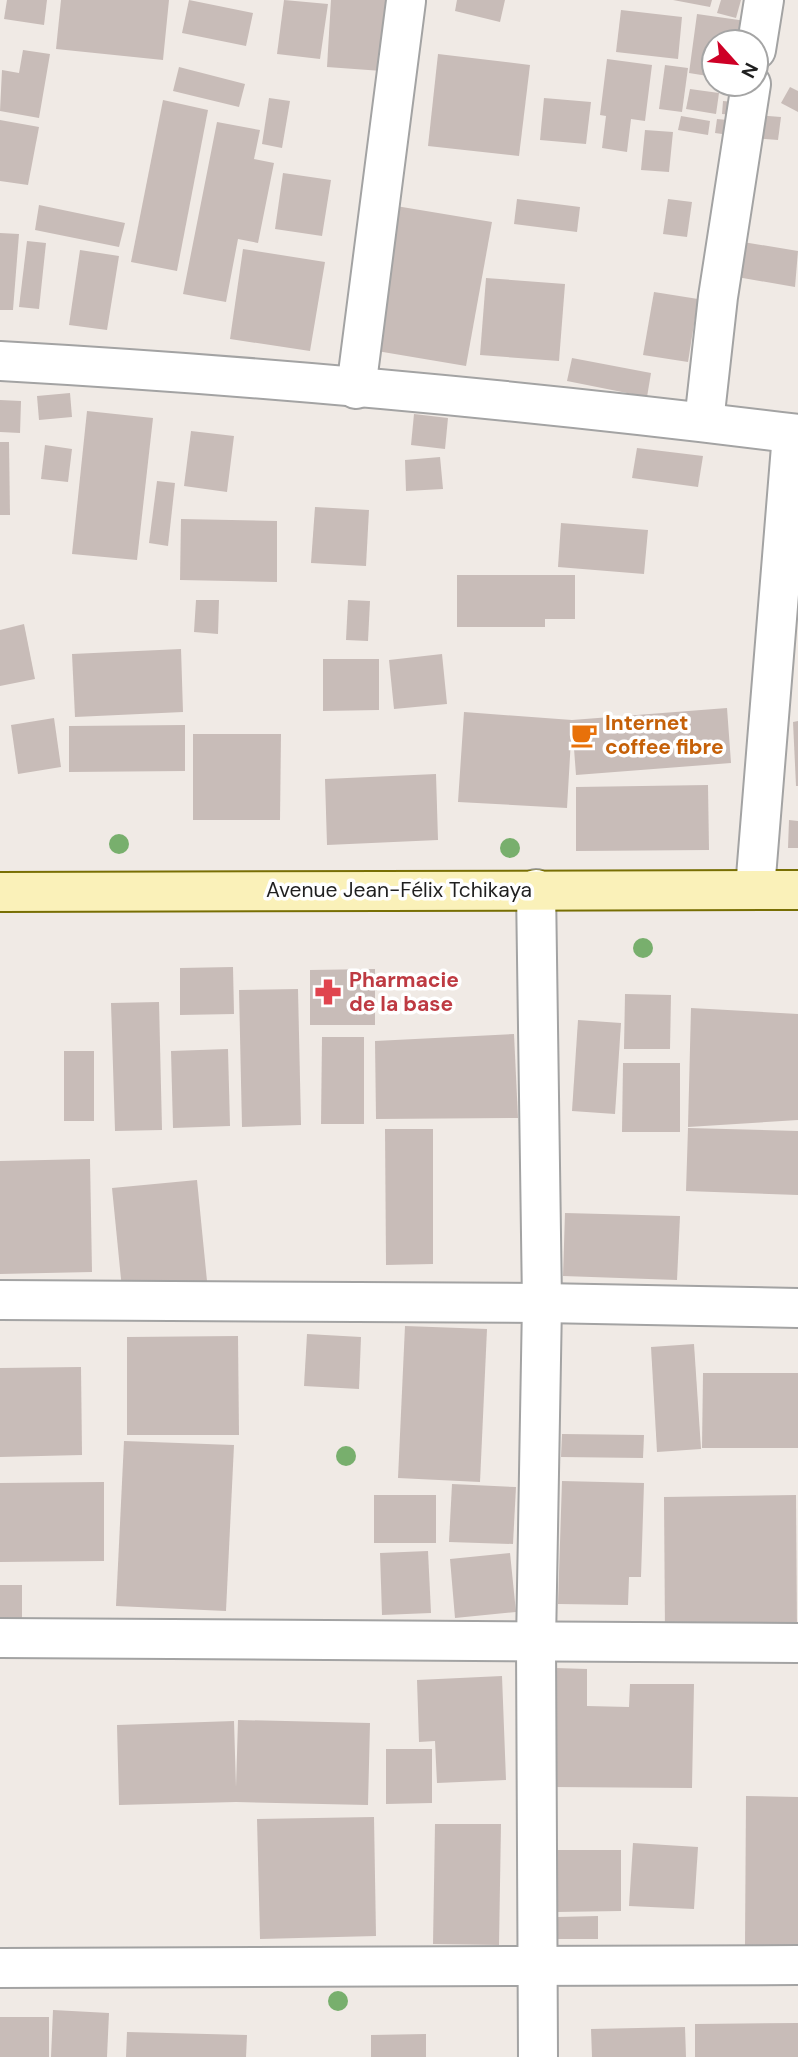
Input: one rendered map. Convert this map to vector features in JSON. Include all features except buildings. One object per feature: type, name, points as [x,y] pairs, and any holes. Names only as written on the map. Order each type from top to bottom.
[{"type":"street","points":[[760,28],[764,0]]},
{"type":"street","points":[[356,389],[406,1]]},
{"type":"street","points":[[704,422],[718,297],[749,98]]},
{"type":"street","points":[[0,361],[356,389],[704,422],[795,434],[755,889]]},
{"type":"street","points":[[536,889],[542,1303],[536,1643],[538,2057]]},
{"type":"street","name":"Avenue Jean-Félix Tchikaya","points":[[0,892],[798,890]]},
{"type":"street","points":[[0,1300],[542,1303],[798,1308]]},
{"type":"street","points":[[0,1638],[798,1643]]},
{"type":"street","points":[[0,1968],[798,1965]]},
{"type":"place","name":"Internet coffee fibre","points":[[584,735]]},
{"type":"place","name":"Pharmacie de la base","points":[[328,992]]}]
